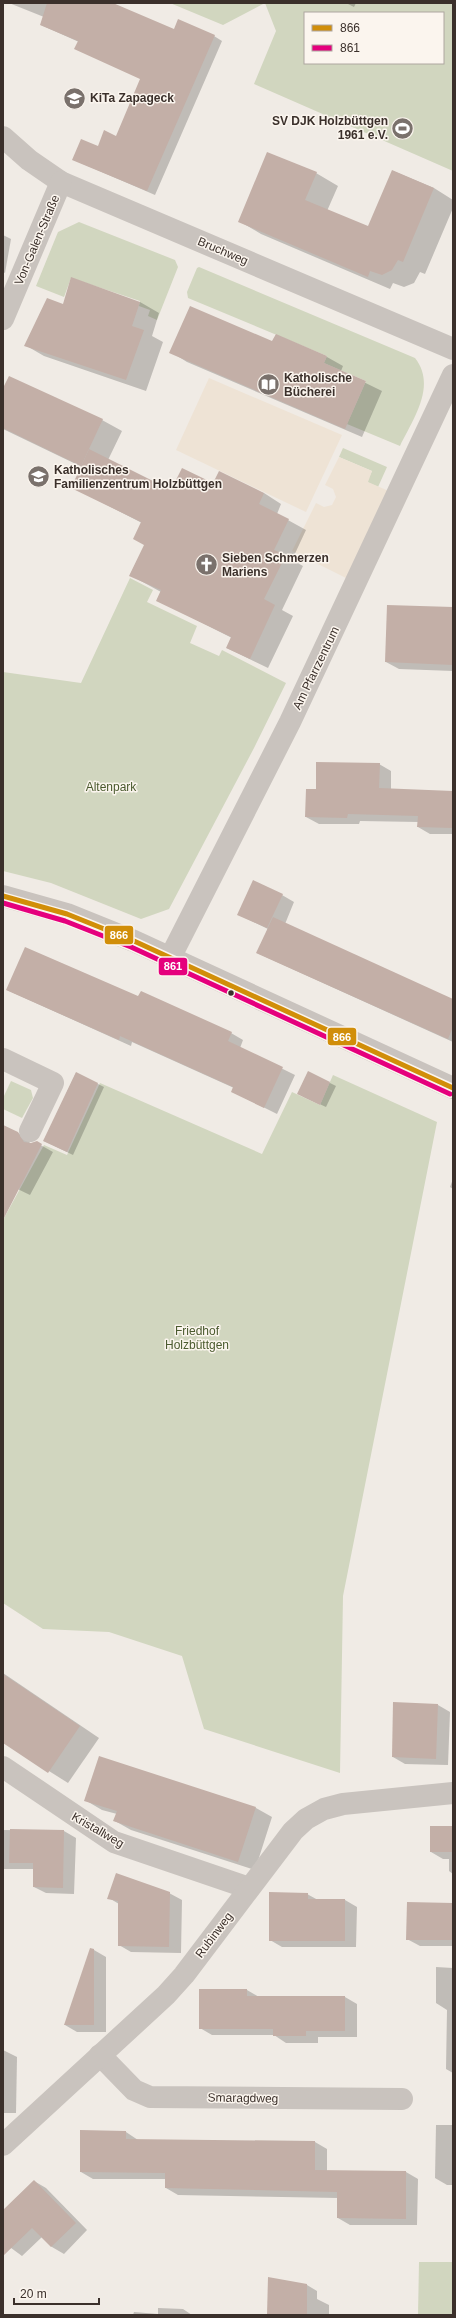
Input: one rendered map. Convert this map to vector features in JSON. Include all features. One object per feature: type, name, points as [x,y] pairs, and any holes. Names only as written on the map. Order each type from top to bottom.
[{"type":"street","name":"Bruchweg","points":[[3,137],[29,160],[61,182],[453,349]]},
{"type":"street","name":"Von-Galen-Straße","points":[[3,319],[61,182]]},
{"type":"street","name":"Am Pfarrzentrum","points":[[170,958],[290,722],[453,374]]},
{"type":"street","points":[[3,896],[67,914],[170,958],[453,1088]]},
{"type":"street","points":[[3,1059],[53,1082],[30,1131]]},
{"type":"street","name":"Kristallweg","points":[[3,1767],[114,1842],[249,1888]]},
{"type":"street","name":"Rubinweg","points":[[3,2145],[166,1995],[184,1975],[293,1831],[306,1819],[324,1809],[343,1804],[453,1792]]},
{"type":"street","name":"Smaragdweg","points":[[100,2056],[134,2090],[150,2097],[402,2099]]},
{"type":"green space","points":[[170,3],[265,3],[223,25]]},
{"type":"green space","name":"SV DJK Holzbüttgen 1961 e.V.","points":[[265,3],[453,3],[453,171],[254,84],[276,31]]},
{"type":"green space","points":[[79,222],[175,260],[178,267],[157,320],[148,316],[150,310],[139,306],[140,301],[71,278],[64,297],[36,286],[58,232]]},
{"type":"green space","points":[[199,267],[415,358],[421,369],[424,380],[423,391],[421,402],[416,414],[400,446],[347,424],[366,381],[324,363],[327,356],[188,298],[187,292],[197,268]]},
{"type":"green space","points":[[343,448],[387,467],[378,487],[367,482],[372,471],[339,457]]},
{"type":"green space","name":"Altenpark","points":[[130,578],[153,590],[147,602],[197,626],[190,643],[219,656],[222,650],[286,683],[254,748],[169,909],[141,919],[51,883],[3,871],[3,672],[81,683]]},
{"type":"green space","name":"Friedhof Holzbüttgen","points":[[333,1075],[437,1122],[343,1596],[340,1773],[204,1729],[182,1656],[109,1632],[43,1629],[3,1603],[3,1220],[44,1145],[67,1155],[100,1083],[262,1154],[292,1092],[320,1105]]},
{"type":"green space","points":[[11,1081],[31,1090],[33,1098],[22,1118],[3,1109],[3,1098]]},
{"type":"green space","points":[[419,2262],[453,2262],[453,2315],[418,2315]]},
{"type":"shaded area","points":[[209,378],[342,435],[306,512],[176,450]]},
{"type":"shaded area","points":[[339,457],[372,471],[368,482],[398,495],[356,583],[292,551],[316,503],[324,507],[332,505],[336,497],[333,489],[325,485]]},
{"type":"building","points":[[47,3],[113,3],[174,29],[178,19],[215,35],[147,191],[72,160],[81,139],[98,146],[104,130],[116,136],[140,79],[74,49],[78,41],[40,25]]},
{"type":"building","points":[[267,152],[317,172],[305,200],[368,226],[392,170],[434,188],[403,262],[398,260],[392,270],[382,275],[370,271],[368,277],[238,222]]},
{"type":"building","points":[[71,277],[140,302],[132,326],[144,330],[126,380],[24,346],[47,298],[63,304]]},
{"type":"building","points":[[190,306],[272,341],[276,334],[327,356],[324,363],[366,381],[345,429],[169,353]]},
{"type":"building","points":[[9,376],[103,419],[81,466],[3,428],[3,388]]},
{"type":"building","name":"Sieben Schmerzen Mariens","points":[[89,449],[171,490],[182,468],[213,483],[219,471],[264,493],[259,504],[289,519],[274,550],[286,555],[264,599],[275,605],[250,659],[226,648],[231,637],[156,601],[161,590],[129,576],[144,545],[133,539],[141,522],[71,488]]},
{"type":"building","points":[[387,605],[453,607],[453,665],[385,662]]},
{"type":"building","points":[[316,762],[380,763],[379,788],[453,791],[453,828],[417,827],[418,816],[348,814],[347,818],[305,817],[306,789],[316,789]]},
{"type":"building","points":[[253,880],[283,894],[267,928],[237,915]]},
{"type":"building","points":[[273,917],[453,999],[453,1027],[448,1039],[256,953]]},
{"type":"building","points":[[25,947],[138,996],[141,991],[232,1032],[228,1041],[283,1067],[264,1108],[231,1092],[233,1087],[120,1036],[119,1040],[6,990]]},
{"type":"building","points":[[308,1071],[330,1082],[320,1105],[297,1094]]},
{"type":"building","points":[[76,1072],[98,1083],[67,1152],[43,1141]]},
{"type":"building","points":[[3,1125],[18,1132],[24,1142],[31,1143],[37,1141],[42,1144],[3,1220]]},
{"type":"building","points":[[3,1674],[80,1726],[48,1773],[3,1743]]},
{"type":"building","points":[[393,1702],[438,1704],[436,1759],[392,1757]]},
{"type":"building","points":[[99,1756],[256,1807],[238,1862],[113,1821],[117,1811],[84,1801]]},
{"type":"building","points":[[430,1826],[453,1826],[453,1852],[430,1852]]},
{"type":"building","points":[[10,1829],[64,1830],[63,1888],[33,1887],[33,1863],[9,1863]]},
{"type":"building","points":[[116,1873],[170,1892],[169,1947],[118,1946],[118,1901],[107,1899]]},
{"type":"building","points":[[269,1892],[308,1893],[308,1899],[345,1899],[345,1941],[269,1941]]},
{"type":"building","points":[[407,1902],[453,1903],[453,1940],[406,1940]]},
{"type":"building","points":[[90,1948],[94,1949],[94,2025],[64,2025]]},
{"type":"building","points":[[199,1989],[247,1989],[247,1996],[345,1996],[345,2031],[306,2031],[306,2036],[273,2036],[273,2029],[199,2029]]},
{"type":"building","points":[[80,2130],[126,2131],[126,2139],[315,2141],[315,2170],[406,2171],[406,2219],[337,2218],[337,2192],[165,2188],[165,2173],[80,2172]]},
{"type":"building","points":[[34,2180],[76,2223],[51,2247],[32,2228],[3,2256],[3,2210]]},
{"type":"building","points":[[268,2277],[307,2284],[307,2315],[267,2315]]},
{"type":"transit line","name":"866","points":[[3,896],[67,914],[134,941],[453,1088]]},
{"type":"transit line","name":"861","points":[[3,903],[65,921],[131,947],[450,1094]]},
{"type":"place","name":"KiTa Zapageck","points":[[74,98]]},
{"type":"place","name":"SV DJK Holzbüttgen 1961 e.V.","points":[[403,128]]},
{"type":"place","name":"Katholische Bücherei","points":[[269,385]]},
{"type":"place","name":"Katholisches Familienzentrum Holzbüttgen","points":[[39,477]]},
{"type":"place","name":"Sieben Schmerzen Mariens","points":[[207,565]]}]
